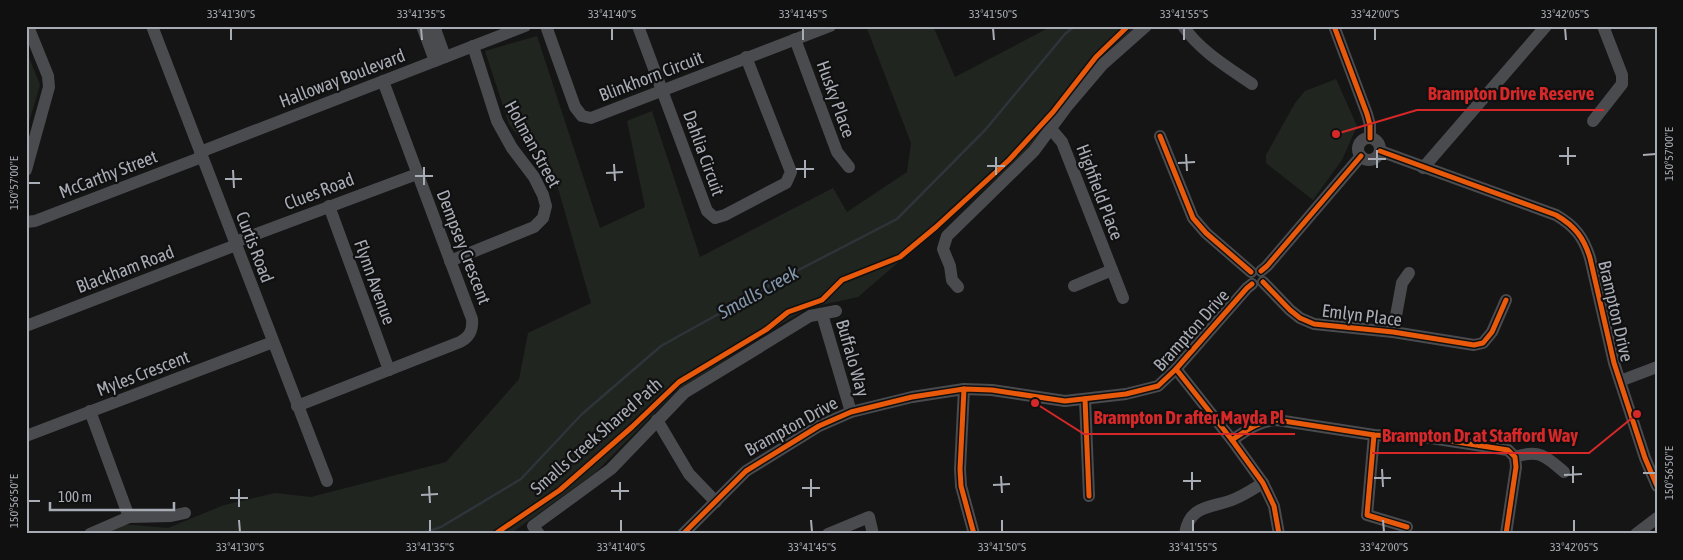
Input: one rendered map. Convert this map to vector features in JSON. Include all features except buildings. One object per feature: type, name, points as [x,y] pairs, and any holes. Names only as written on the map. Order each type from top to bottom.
[{"type":"street","name":"Curtis Road","points":[[152,26],[327,481]]},
{"type":"street","points":[[422,26],[440,59]]},
{"type":"street","points":[[434,26],[440,59]]},
{"type":"street","name":"Halloway Boulevard","points":[[201,155],[524,26]]},
{"type":"street","name":"Blinkhorn Circuit","points":[[546,26],[575,106],[582,116],[591,118],[663,92],[746,57],[830,26]]},
{"type":"street","points":[[638,26],[663,92]]},
{"type":"street","points":[[958,287],[952,280],[950,266],[943,249],[947,236],[1034,151],[1068,105],[1102,65],[1146,26]]},
{"type":"street","points":[[1184,26],[1187,32],[1215,58],[1252,84]]},
{"type":"street","points":[[1334,26],[1367,114],[1370,124],[1370,138]]},
{"type":"street","points":[[1424,168],[1546,26]]},
{"type":"street","points":[[1593,121],[1622,84],[1622,75],[1603,26]]},
{"type":"street","points":[[26,170],[49,87],[48,76],[30,28]]},
{"type":"street","name":"Husky Place","points":[[795,39],[837,152],[849,167]]},
{"type":"street","name":"Holman Street","points":[[450,261],[534,227],[543,218],[546,206],[543,194],[534,177],[512,148],[497,121],[473,46]]},
{"type":"street","name":"Dahlia Circuit","points":[[663,92],[707,211],[715,218],[725,215],[786,183],[790,172],[746,57]]},
{"type":"street","name":"Dempsey Crescent","points":[[297,406],[460,342],[466,339],[472,330],[472,319],[383,81]]},
{"type":"street","name":"Highfield Place","points":[[1051,129],[1062,142],[1123,298]]},
{"type":"street","name":"Emlyn Place","points":[[1160,136],[1193,218],[1206,233],[1257,277],[1300,318],[1314,324],[1393,332],[1474,346],[1483,343],[1492,332],[1506,300]]},
{"type":"street","points":[[1370,138],[1377,140],[1380,151],[1378,156],[1371,160],[1361,156],[1358,148],[1360,143],[1370,138]]},
{"type":"street","name":"Brampton Drive","points":[[1380,151],[1556,215],[1580,234],[1588,251],[1608,344],[1645,458],[1657,486]]},
{"type":"street","name":"McCarthy Street","points":[[26,222],[35,221],[201,155]]},
{"type":"street","name":"Brampton Drive","points":[[683,534],[746,471],[819,426],[851,412],[912,397],[964,389],[992,390],[1056,400],[1085,399],[1146,390],[1158,386],[1176,369],[1268,266],[1361,156]]},
{"type":"street","name":"Clues Road","points":[[235,244],[329,206],[417,174]]},
{"type":"street","name":"Flynn Avenue","points":[[329,206],[389,370]]},
{"type":"street","name":"Blackham Road","points":[[26,326],[235,244]]},
{"type":"street","points":[[1074,286],[1112,270]]},
{"type":"street","points":[[1393,332],[1402,283],[1408,273]]},
{"type":"street","points":[[539,534],[533,526],[611,469],[684,393],[802,320],[810,316],[836,311]]},
{"type":"street","name":"Buffalo Way","points":[[822,314],[851,412]]},
{"type":"street","name":"Myles Crescent","points":[[26,436],[273,342]]},
{"type":"street","points":[[1620,381],[1657,367]]},
{"type":"street","points":[[1176,369],[1263,483],[1274,506],[1279,534]]},
{"type":"street","points":[[964,389],[960,469],[961,486],[974,534]]},
{"type":"street","points":[[1085,399],[1089,496]]},
{"type":"street","points":[[90,411],[129,517]]},
{"type":"street","points":[[657,420],[689,474],[716,502]]},
{"type":"street","points":[[1232,440],[1252,426],[1277,420],[1374,436],[1431,438],[1508,450],[1515,457],[1516,467],[1506,534]]},
{"type":"street","points":[[1374,436],[1367,515],[1411,527]]},
{"type":"street","points":[[1515,457],[1530,453],[1545,456],[1564,472]]},
{"type":"street","points":[[1185,534],[1187,524],[1198,512],[1212,505],[1232,500],[1263,483]]},
{"type":"street","points":[[90,534],[129,517],[171,516],[186,513]]},
{"type":"street","points":[[828,534],[868,517],[873,534]]},
{"type":"street","points":[[1636,534],[1657,518]]},
{"type":"shaded area","points":[[866,26],[933,26],[955,77],[1052,26],[1136,26],[1101,57],[1025,154],[858,297],[808,308],[676,391],[596,472],[510,534],[101,534],[121,524],[168,528],[224,505],[275,493],[311,497],[446,462],[519,379],[528,333],[591,303],[558,188],[509,124],[485,51],[537,36],[600,228],[645,207],[627,121],[652,111],[700,257],[833,188],[847,212],[907,172],[911,143]]},
{"type":"shaded area","points":[[26,50],[40,85],[26,132]]},
{"type":"shaded area","points":[[1336,79],[1357,126],[1342,160],[1313,200],[1266,163],[1266,155],[1295,103],[1305,91]]},
{"type":"waterway","name":"Smalls Creek","points":[[420,534],[441,527],[521,479],[582,414],[661,346],[783,278],[897,219],[986,129],[1065,34],[1075,26]]},
{"type":"cycle path","name":"Smalls Creek Shared Path","points":[[495,534],[560,490],[632,427],[679,382],[767,329],[788,312],[822,300],[842,280],[900,257],[936,227],[1009,160],[1053,112],[1096,57],[1128,26]]},
{"type":"cycle path","points":[[1334,26],[1367,114],[1370,125],[1370,138]]},
{"type":"cycle path","points":[[1160,136],[1193,218],[1206,233],[1251,272]]},
{"type":"cycle path","points":[[1380,151],[1556,215],[1578,233],[1585,244],[1590,258],[1614,363],[1645,458],[1657,486]]},
{"type":"cycle path","points":[[1261,271],[1361,156]]},
{"type":"cycle path","points":[[1263,282],[1290,310],[1300,318],[1314,324],[1393,332],[1474,345],[1483,343],[1492,332],[1506,300]]},
{"type":"cycle path","points":[[683,534],[746,471],[819,426],[851,412],[912,397],[964,389],[992,390],[1065,401],[1126,394],[1158,386],[1176,369],[1252,284]]},
{"type":"cycle path","points":[[1176,369],[1263,483],[1274,506],[1279,534]]},
{"type":"cycle path","points":[[964,389],[960,469],[961,486],[974,534]]},
{"type":"cycle path","points":[[1085,399],[1089,496]]},
{"type":"cycle path","points":[[1232,440],[1259,424],[1277,420],[1374,435],[1431,438],[1508,450],[1515,457],[1516,467],[1506,534]]},
{"type":"cycle path","points":[[1374,435],[1367,515],[1407,527]]},
{"type":"place","name":"Brampton Drive Reserve","points":[[1336,134]]},
{"type":"place","name":"Brampton Dr after Mayda Pl","points":[[1035,403]]},
{"type":"place","name":"Brampton Dr at Stafford Way","points":[[1637,414]]}]
